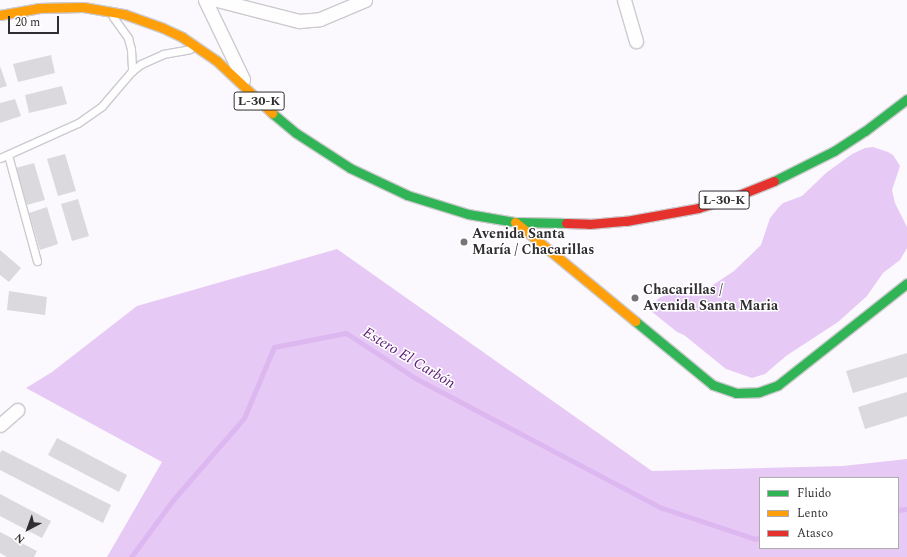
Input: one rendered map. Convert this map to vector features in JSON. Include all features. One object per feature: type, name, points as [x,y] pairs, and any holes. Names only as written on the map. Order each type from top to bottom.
[{"type":"main road","name":"L-30-K","points":[[0,15],[38,8],[60,6],[106,10],[137,18],[163,28],[200,48],[217,61],[248,91],[296,133],[350,168],[378,182],[437,205],[468,214],[515,222],[582,224],[626,221],[684,211],[734,197],[782,178],[834,151],[865,131],[907,99]]},
{"type":"main road","points":[[515,222],[703,378],[713,385],[736,393],[759,392],[778,385],[907,283]]},
{"type":"street","points":[[205,0],[248,91]]},
{"type":"street","points":[[217,0],[299,21],[320,19],[365,0]]},
{"type":"street","points":[[624,0],[636,41]]},
{"type":"street","points":[[0,426],[17,410]]},
{"type":"lane","points":[[106,10],[114,18],[128,38],[131,49],[132,71]]},
{"type":"lane","points":[[0,158],[78,123],[102,106],[132,71],[152,58],[163,54],[200,48]]},
{"type":"lane","points":[[8,155],[37,261]]},
{"type":"shaded area","points":[[873,147],[893,155],[900,166],[892,190],[895,203],[907,227],[907,248],[900,260],[883,273],[867,296],[838,322],[786,356],[765,374],[752,378],[726,369],[684,335],[677,332],[651,311],[654,303],[659,298],[671,293],[697,292],[710,287],[734,271],[761,245],[770,218],[783,203],[802,196],[826,173],[852,154],[865,148]]},
{"type":"shaded area","points":[[337,249],[652,471],[843,466],[907,459],[907,557],[107,557],[162,462],[26,388],[52,372],[137,306]]},
{"type":"building","points":[[51,55],[55,73],[18,82],[13,64]]},
{"type":"building","points":[[0,66],[7,86],[0,88]]},
{"type":"building","points":[[62,86],[67,104],[29,113],[25,95]]},
{"type":"building","points":[[15,99],[21,116],[0,123],[0,103]]},
{"type":"building","points":[[65,154],[76,191],[58,196],[47,159]]},
{"type":"building","points":[[34,163],[45,200],[27,205],[16,168]]},
{"type":"building","points":[[78,199],[89,236],[72,241],[61,204]]},
{"type":"building","points":[[47,207],[58,244],[40,250],[29,213]]},
{"type":"building","points":[[0,250],[21,268],[9,282],[0,275]]},
{"type":"building","points":[[9,291],[47,297],[45,315],[7,310]]},
{"type":"building","points":[[907,353],[907,377],[853,393],[846,371]]},
{"type":"building","points":[[907,392],[907,416],[865,429],[858,407]]},
{"type":"building","points":[[57,438],[127,475],[119,492],[48,455]]},
{"type":"building","points":[[2,450],[111,505],[103,523],[0,470],[0,453]]},
{"type":"building","points":[[0,494],[51,521],[42,538],[0,516]]},
{"type":"building","points":[[0,532],[37,551],[34,557],[7,557],[0,553]]},
{"type":"waterway","name":"Estero El Carbón","points":[[131,557],[173,500],[244,418],[274,347],[346,333],[415,378],[662,508],[755,539],[759,538]]},
{"type":"waterway","name":"Estero El Carbón","points":[[899,510],[907,509]]},
{"type":"traffic: fast","points":[[774,181],[834,151],[865,131],[907,99]]},
{"type":"traffic: fast","points":[[272,113],[296,133],[350,168],[407,195],[468,214],[515,222],[566,223]]},
{"type":"traffic: fast","points":[[635,321],[713,385],[736,393],[759,392],[778,385],[907,283]]},
{"type":"traffic: slow","points":[[0,15],[38,8],[83,7],[124,14],[163,28],[182,37],[217,61],[272,113]]},
{"type":"traffic: slow","points":[[515,222],[635,321]]},
{"type":"traffic: jam","points":[[566,223],[589,224],[626,221],[698,208],[734,197],[774,181]]},
{"type":"place","name":"Avenida Santa María / Chacarillas","points":[[464,242]]},
{"type":"place","name":"Chacarillas / Avenida Santa Maria","points":[[635,298]]}]
